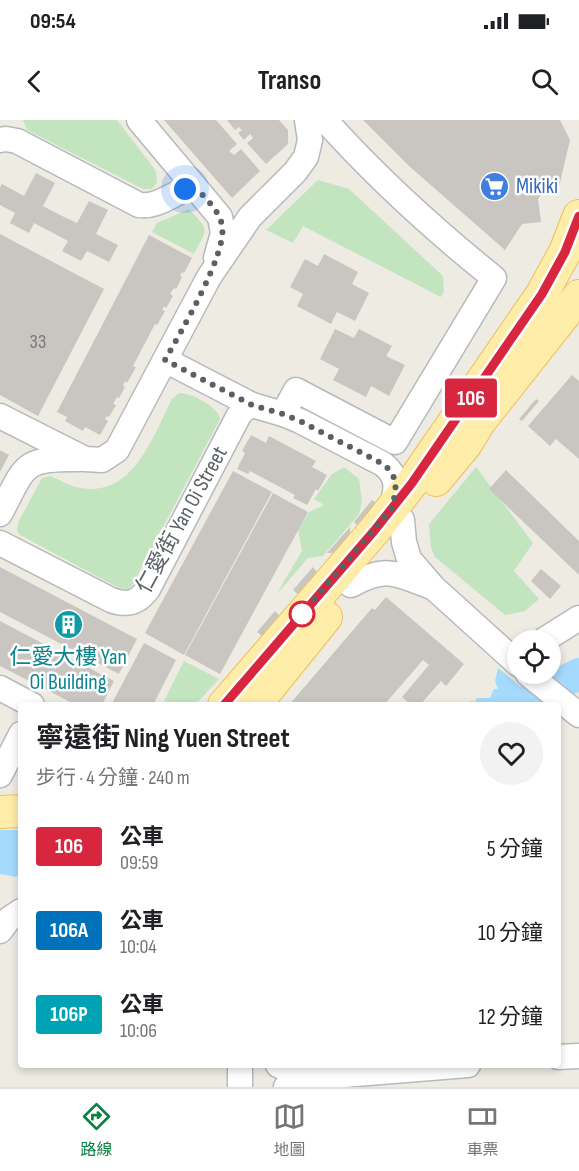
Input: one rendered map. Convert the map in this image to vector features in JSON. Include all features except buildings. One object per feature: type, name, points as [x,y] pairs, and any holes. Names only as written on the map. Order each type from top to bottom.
[{"type":"main road","points":[[258,702],[351,585],[478,387],[542,294],[565,252],[579,216]]},
{"type":"main road","points":[[227,702],[397,514],[466,444],[480,422],[579,296]]},
{"type":"main road","points":[[466,444],[490,431],[579,320]]},
{"type":"main road","points":[[0,790],[18,790]]},
{"type":"main road","points":[[0,812],[18,811]]},
{"type":"street","points":[[0,132],[7,120]]},
{"type":"street","points":[[0,514],[20,475],[31,464],[54,459],[102,460],[117,450],[208,277],[219,251],[223,225],[215,210],[139,120]]},
{"type":"street","points":[[208,277],[250,217],[301,165],[309,149],[307,120]]},
{"type":"street","points":[[283,414],[296,390],[395,442],[494,278],[443,237],[395,193],[354,153],[325,120]]},
{"type":"street","points":[[0,140],[17,141],[139,205],[153,204],[185,189],[195,187]]},
{"type":"street","points":[[165,360],[252,405],[283,414],[383,464],[391,471],[395,480],[397,514],[409,559],[434,588],[507,653]]},
{"type":"street","name":"仁愛街 Yan Oi Street","points":[[0,543],[111,600],[123,604],[135,601],[148,589],[239,415],[252,405]]},
{"type":"street","points":[[0,416],[85,459]]},
{"type":"street","points":[[351,585],[365,577],[389,572],[434,588]]},
{"type":"street","points":[[560,630],[579,618]]},
{"type":"street","points":[[539,684],[558,702]]},
{"type":"street","points":[[0,688],[26,702]]},
{"type":"street","points":[[0,775],[18,740]]},
{"type":"street","points":[[0,931],[9,919],[18,913]]},
{"type":"street","points":[[561,1058],[579,1056]]},
{"type":"street","points":[[240,1068],[240,1087]]},
{"type":"street","points":[[282,1068],[296,1083],[439,1068]]},
{"type":"green space","points":[[23,120],[117,120],[156,171],[157,182],[152,189],[143,189],[27,130]]},
{"type":"green space","points":[[318,180],[349,189],[443,276],[444,291],[441,297],[303,226],[293,243],[266,230]]},
{"type":"green space","points":[[189,209],[205,230],[194,254],[152,232],[157,223]]},
{"type":"green space","points":[[179,393],[203,401],[215,410],[220,419],[132,586],[128,589],[119,588],[20,535],[17,531],[18,523],[42,478],[50,476],[69,485],[95,489],[112,485],[126,476],[138,463],[172,399]]},
{"type":"green space","points":[[344,467],[359,479],[362,501],[359,514],[323,556],[308,558],[276,595],[302,551],[298,530],[309,512],[324,505],[314,499],[332,474]]},
{"type":"green space","points":[[476,467],[533,543],[514,571],[539,599],[525,611],[505,615],[435,557],[431,548],[429,524]]},
{"type":"green space","points":[[184,661],[219,679],[198,702],[164,702]]},
{"type":"water","points":[[498,668],[507,675],[507,684],[517,684],[539,702],[475,702],[477,698],[490,698],[494,689],[498,689],[495,681]]},
{"type":"water","points":[[0,830],[18,830],[18,876],[0,874]]},
{"type":"waterway","points":[[526,702],[579,674]]},
{"type":"bus line","name":"106","points":[[227,702],[374,531],[412,483],[528,317],[565,252],[579,216]]},
{"type":"place","name":"Mikiki","points":[[495,186]]},
{"type":"place","name":"仁愛大樓 Yan Oi Building","points":[[68,625]]},
{"type":"route","points":[[185,189],[195,187],[215,210],[223,225],[223,233],[219,251],[208,277],[165,360],[252,405],[300,421],[383,464],[394,475],[395,493],[392,508],[302,614]]}]
